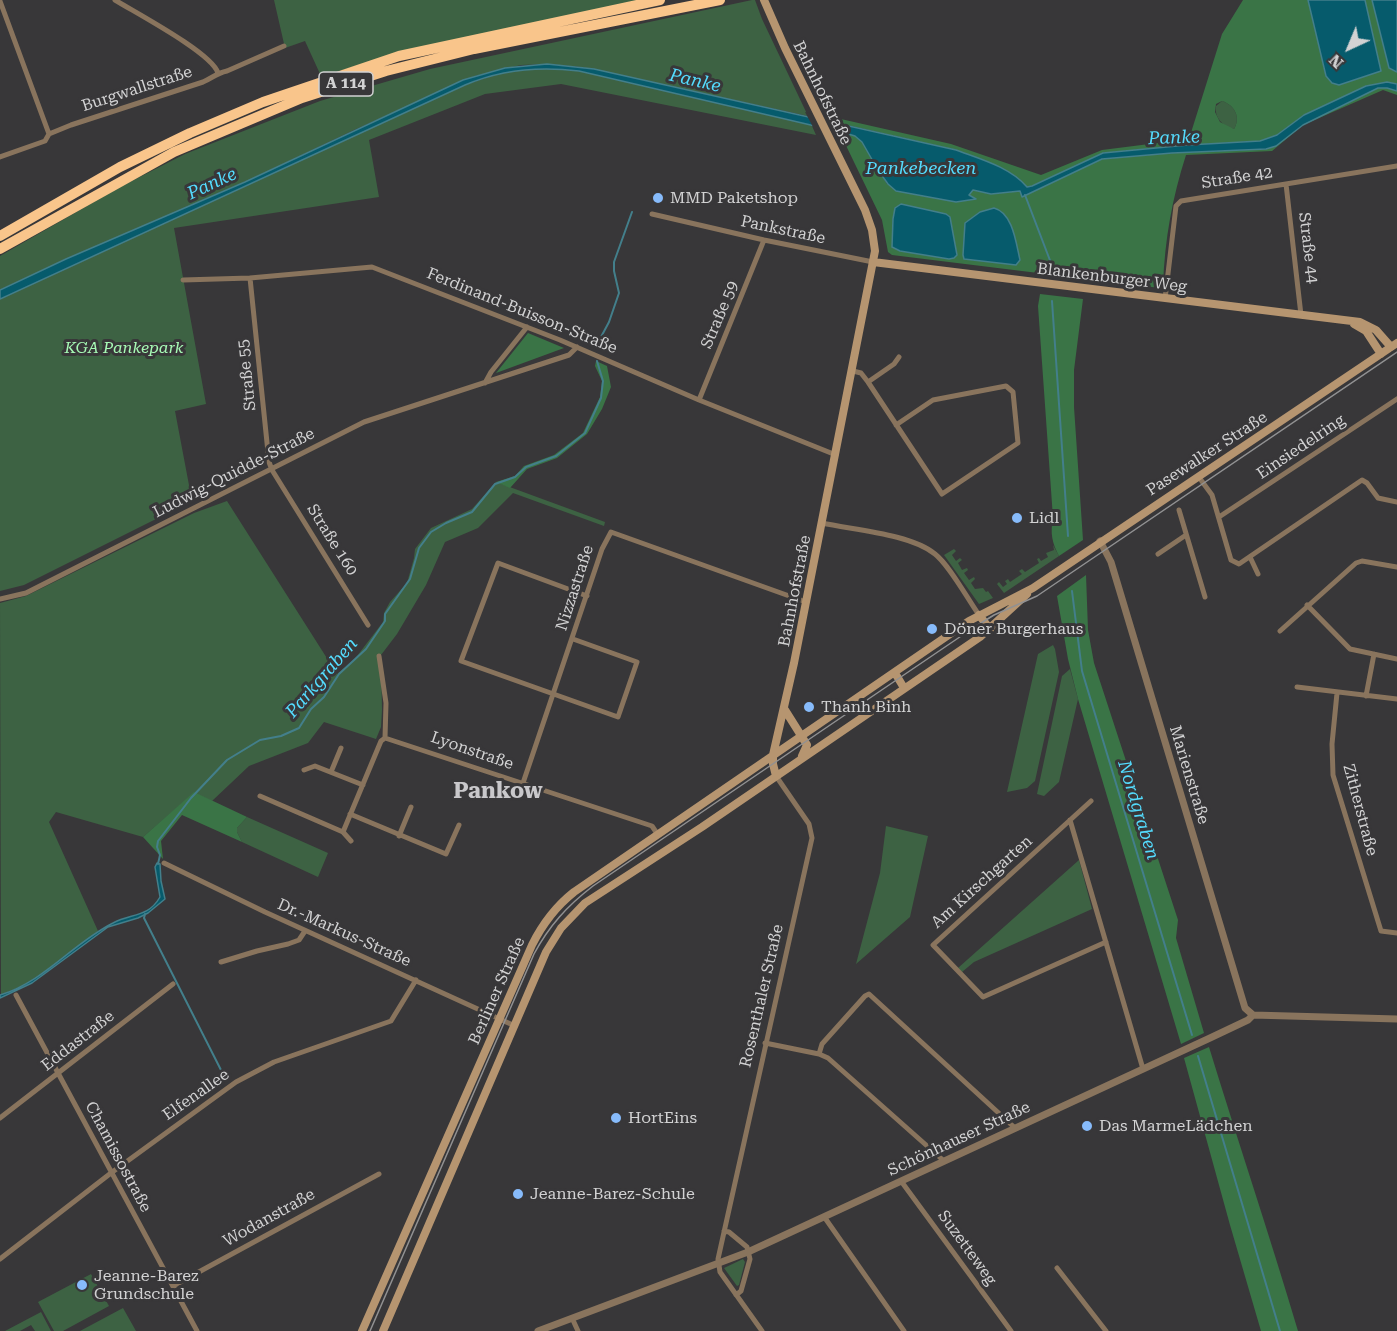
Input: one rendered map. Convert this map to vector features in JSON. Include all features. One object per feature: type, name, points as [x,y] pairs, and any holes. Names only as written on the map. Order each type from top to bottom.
[{"type":"highway","name":"A 114","points":[[0,236],[120,167],[190,133],[263,102],[399,56],[660,0]]},
{"type":"highway","name":"A 114","points":[[0,249],[174,152],[302,98],[386,71],[474,49],[720,0]]},
{"type":"main road","name":"Bahnhofstraße","points":[[764,0],[784,48],[869,220],[875,245],[853,371],[785,710],[773,755]]},
{"type":"main road","name":"Blankenburger Weg","points":[[873,262],[1360,322],[1370,325],[1394,345]]},
{"type":"main road","points":[[1348,321],[1366,331],[1381,354]]},
{"type":"main road","name":"Pasewalker Straße","points":[[773,755],[978,615],[1033,588],[1394,345]]},
{"type":"main road","name":"Pasewalker Straße","points":[[776,776],[990,629],[1033,588]]},
{"type":"main road","points":[[978,615],[990,629]]},
{"type":"main road","points":[[894,673],[904,688]]},
{"type":"main road","points":[[785,710],[807,748],[799,759]]},
{"type":"main road","points":[[773,755],[776,776]]},
{"type":"main road","name":"Berliner Straße","points":[[362,1331],[412,1222],[498,1018],[540,928],[554,910],[574,892],[773,755]]},
{"type":"main road","name":"Berliner Straße","points":[[383,1331],[550,943],[561,927],[576,911],[776,776]]},
{"type":"street","points":[[115,0],[200,52],[216,66],[218,73]]},
{"type":"street","points":[[0,1],[49,134]]},
{"type":"street","name":"Burgwallstraße","points":[[0,157],[45,141],[49,134],[71,124],[203,82],[218,73],[284,46]]},
{"type":"street","name":"Straße 42","points":[[1165,298],[1172,233],[1178,203],[1397,166]]},
{"type":"street","name":"Straße 44","points":[[1286,184],[1302,306],[1301,315]]},
{"type":"street","name":"Pankstraße","points":[[652,214],[873,262]]},
{"type":"street","name":"Straße 59","points":[[699,400],[764,240]]},
{"type":"street","name":"Ferdinand-Buisson-Straße","points":[[183,280],[250,278],[372,267],[577,347],[699,400],[836,455]]},
{"type":"street","name":"Straße 55","points":[[250,278],[269,462],[272,470]]},
{"type":"street","points":[[485,382],[527,327]]},
{"type":"street","name":"Ludwig-Quidde-Straße","points":[[0,599],[26,592],[364,422],[569,355],[577,347]]},
{"type":"street","points":[[868,382],[894,364],[899,357]]},
{"type":"street","points":[[853,371],[861,373],[868,382],[896,425],[942,494],[1018,443],[1013,392],[1006,386],[933,400],[896,425]]},
{"type":"street","name":"Einsiedelring","points":[[1219,517],[1397,399]]},
{"type":"street","name":"Straße 160","points":[[272,470],[368,625]]},
{"type":"street","points":[[1198,476],[1212,495],[1232,560],[1239,564],[1362,480],[1378,498],[1397,502]]},
{"type":"street","name":"Pasewalker Straße","points":[[1179,510],[1205,597]]},
{"type":"street","points":[[822,523],[908,540],[930,550],[942,561],[978,615]]},
{"type":"street","name":"Nizzastraße","points":[[523,783],[606,538],[613,532],[806,602]]},
{"type":"street","points":[[1158,554],[1186,535]]},
{"type":"street","name":"Marienstraße","points":[[1101,542],[1111,562],[1245,1008],[1253,1015]]},
{"type":"street","points":[[1250,557],[1258,574]]},
{"type":"street","points":[[1280,631],[1356,563],[1362,561],[1397,567]]},
{"type":"street","points":[[573,639],[638,662],[618,717],[461,661],[498,563],[587,596]]},
{"type":"street","points":[[1307,605],[1350,649],[1397,659]]},
{"type":"street","points":[[1366,696],[1374,654]]},
{"type":"street","points":[[343,832],[381,741],[385,738],[386,703],[380,656]]},
{"type":"street","points":[[1297,687],[1397,699]]},
{"type":"street","name":"Zitherstraße","points":[[1337,693],[1332,744],[1333,775],[1381,931],[1397,933]]},
{"type":"street","name":"Lyonstraße","points":[[385,738],[389,737],[652,826],[658,835]]},
{"type":"street","points":[[331,772],[341,747]]},
{"type":"street","points":[[304,770],[315,766],[363,785]]},
{"type":"street","name":"Rosenthaler Straße","points":[[718,1265],[765,1043],[812,838],[809,824],[776,776]]},
{"type":"street","points":[[260,796],[343,832],[351,841]]},
{"type":"street","name":"Am Kirschgarten","points":[[1091,801],[933,945],[983,997],[1106,942]]},
{"type":"street","points":[[399,836],[411,807]]},
{"type":"street","points":[[350,814],[446,854],[459,825]]},
{"type":"street","points":[[1070,820],[1143,1069]]},
{"type":"street","name":"Dr.-Markus-Straße","points":[[164,863],[305,931],[515,1026]]},
{"type":"street","points":[[221,962],[299,940],[305,931]]},
{"type":"street","name":"Elfenallee","points":[[0,1259],[224,1089],[274,1062],[390,1021],[416,981]]},
{"type":"street","name":"Eddastraße","points":[[0,1118],[173,984]]},
{"type":"street","points":[[819,1054],[822,1044],[869,994],[1015,1128]]},
{"type":"street","name":"Chamissostraße","points":[[16,995],[196,1331]]},
{"type":"street","points":[[1253,1015],[1397,1019]]},
{"type":"street","name":"Schönhauser Straße","points":[[537,1331],[748,1252],[1248,1020],[1253,1015]]},
{"type":"street","points":[[765,1043],[819,1054],[828,1058],[945,1161]]},
{"type":"street","name":"Wodanstraße","points":[[173,1286],[379,1174]]},
{"type":"street","name":"Suzetteweg","points":[[901,1181],[1011,1331]]},
{"type":"street","points":[[825,1218],[904,1331]]},
{"type":"street","points":[[724,1231],[729,1232],[747,1247],[750,1259],[741,1291],[736,1294]]},
{"type":"street","points":[[718,1265],[720,1272],[762,1331]]},
{"type":"street","points":[[1057,1268],[1106,1331]]},
{"type":"street","points":[[572,1318],[578,1331]]},
{"type":"green space","points":[[274,0],[640,0],[414,50],[321,76],[305,41],[285,48]]},
{"type":"green space","points":[[755,0],[808,116],[581,67],[547,64],[521,65],[475,76],[245,182],[0,290],[0,256],[120,187],[185,154],[320,101],[430,69]]},
{"type":"green space","points":[[1243,0],[1308,0],[1326,76],[1381,71],[1365,0],[1372,0],[1389,68],[1397,72],[1397,84],[1387,82],[1366,86],[1304,115],[1277,135],[1260,141],[1103,153],[1026,187],[1019,179],[956,150],[834,122],[832,117],[951,144],[1041,175],[1102,150],[1189,139],[1222,34]],"holes":[[[1222,101],[1236,112],[1237,121],[1234,129],[1220,122],[1215,112],[1216,104]]]},
{"type":"green space","name":"KGA Pankepark","points":[[547,68],[579,71],[805,122],[812,126],[816,135],[561,84],[485,94],[369,140],[379,197],[174,228],[206,404],[175,411],[192,501],[24,585],[0,591],[0,299],[465,85],[506,71]]},
{"type":"green space","points":[[1378,88],[1397,91],[1397,95],[1383,90],[1303,125]]},
{"type":"green space","points":[[1222,101],[1236,112],[1237,121],[1234,129],[1226,126],[1218,118],[1216,106]]},
{"type":"green space","points":[[1303,125],[1272,151],[1186,155],[1170,219],[1163,285],[1160,288],[892,255],[888,252],[882,220],[839,131],[855,136],[862,142],[887,184],[975,199],[969,195],[972,190],[991,194],[1020,191],[1022,197],[1102,159],[1266,149]],"holes":[[[895,208],[946,214],[950,217],[957,255],[949,259],[901,251],[893,247]]]},
{"type":"green space","points":[[1040,294],[1083,299],[1074,370],[1074,407],[1083,540],[1059,556],[1052,533],[1053,518],[1038,306]]},
{"type":"green space","points":[[528,333],[564,348],[496,373]]},
{"type":"green space","points":[[596,361],[607,366],[611,387],[602,409],[587,434],[557,458],[527,469],[510,488],[496,482],[515,476],[524,466],[554,455],[583,433],[600,397],[602,381],[595,366]]},
{"type":"green space","points":[[496,482],[605,522],[604,526],[513,493],[478,528],[445,542],[426,585],[397,634],[381,655],[381,727],[376,739],[324,722],[308,743],[249,766],[212,801],[194,793],[143,837],[56,812],[49,822],[98,931],[31,982],[1,995],[0,603],[26,596],[194,513],[227,501],[337,674],[354,660],[383,622],[384,613],[390,602],[407,583],[415,549],[431,528],[472,509]]},
{"type":"green space","points":[[1053,545],[1059,556],[1004,593],[997,584],[999,582],[1003,587],[1007,584],[1005,581],[1008,579],[1010,582],[1022,574],[1019,571],[1022,569],[1025,572],[1039,563],[1037,559],[1041,561],[1048,557],[1046,553],[1054,550]]},
{"type":"green space","points":[[954,549],[956,551],[952,555],[956,561],[960,558],[962,560],[958,563],[962,570],[967,568],[968,570],[964,573],[969,580],[974,577],[971,583],[975,589],[983,588],[993,598],[979,604],[944,555]]},
{"type":"green space","points":[[1086,575],[1088,630],[1094,663],[1178,920],[1176,938],[1204,1033],[1181,1044],[1068,659],[1057,596]]},
{"type":"green space","points":[[1053,645],[1059,672],[1035,781],[1027,788],[1007,792],[1038,654]]},
{"type":"green space","points":[[1070,669],[1078,699],[1059,782],[1044,796],[1037,794],[1062,676]]},
{"type":"green space","points":[[194,792],[247,817],[237,828],[242,842],[182,815],[161,841],[163,859],[143,837]]},
{"type":"green space","points":[[247,817],[328,853],[318,877],[242,842],[237,828]]},
{"type":"green space","points":[[886,826],[928,836],[910,917],[856,964],[880,873]]},
{"type":"green space","points":[[1079,860],[1092,909],[974,962],[962,972],[958,968]]},
{"type":"green space","points":[[1209,1047],[1298,1331],[1261,1331],[1184,1058]]},
{"type":"green space","points":[[743,1259],[745,1262],[737,1286],[724,1268]]},
{"type":"green space","points":[[91,1274],[109,1306],[63,1331],[54,1331],[38,1302]]},
{"type":"green space","points":[[123,1308],[136,1331],[80,1331]]},
{"type":"green space","points":[[41,1312],[51,1331],[35,1331],[31,1325],[20,1331],[5,1331]]},
{"type":"water","points":[[1308,0],[1365,0],[1381,71],[1339,85],[1332,83],[1326,76]]},
{"type":"water","points":[[1372,0],[1397,0],[1397,72],[1389,68]]},
{"type":"water","name":"Pankebecken","points":[[547,64],[594,69],[956,150],[1003,169],[1027,187],[1103,153],[1260,141],[1277,135],[1304,115],[1366,86],[1387,82],[1397,84],[1397,91],[1378,88],[1303,125],[1276,146],[1266,149],[1102,159],[1022,197],[1020,191],[991,194],[973,190],[969,195],[976,199],[956,202],[896,191],[878,170],[862,142],[855,136],[845,133],[579,71],[535,69],[507,72],[465,85],[0,299],[0,290],[245,182],[463,80],[505,68]]},
{"type":"water","points":[[901,204],[946,214],[950,217],[957,255],[949,259],[900,251],[892,247],[895,208]]},
{"type":"water","points":[[994,208],[1006,216],[1013,229],[1020,260],[1016,265],[964,259],[965,223],[980,212]]},
{"type":"water","points":[[157,863],[160,864],[165,899],[138,918],[108,927],[32,983],[0,998],[0,995],[16,989],[45,972],[98,931],[150,909],[160,897],[155,867]]},
{"type":"pier","points":[[805,112],[832,118],[841,135],[814,129]]},
{"type":"waterway","name":"Nordgraben","points":[[1025,195],[1051,263],[1050,269]]},
{"type":"waterway","name":"Parkgraben","points":[[601,350],[601,337],[619,293],[614,262],[632,212]]},
{"type":"waterway","name":"Nordgraben","points":[[1052,301],[1068,536]]},
{"type":"waterway","name":"Parkgraben","points":[[158,864],[160,855],[157,847],[158,841],[191,798],[227,760],[260,740],[281,736],[299,728],[339,674],[366,649],[385,621],[385,614],[410,579],[419,548],[431,532],[472,512],[495,484],[515,477],[526,467],[556,456],[585,433],[601,398],[603,381],[597,361]]},
{"type":"waterway","name":"Nordgraben","points":[[1072,591],[1082,671],[1192,1035]]},
{"type":"waterway","points":[[145,914],[144,918],[224,1076]]},
{"type":"waterway","name":"Nordgraben","points":[[1198,1056],[1280,1331]]},
{"type":"tram line","points":[[370,1331],[534,954],[552,925],[575,901],[593,886],[973,628],[994,615],[1037,596],[1397,352]]},
{"type":"place","name":"MMD Paketshop","points":[[658,198]]},
{"type":"place","name":"Lidl","points":[[1017,518]]},
{"type":"place","name":"Döner Burgerhaus","points":[[932,629]]},
{"type":"place","name":"Thanh Binh","points":[[809,707]]},
{"type":"place","name":"HortEins","points":[[616,1118]]},
{"type":"place","name":"Das MarmeLädchen","points":[[1087,1126]]},
{"type":"place","name":"Jeanne-Barez-Schule","points":[[518,1194]]},
{"type":"place","name":"Jeanne-Barez Grundschule","points":[[82,1285]]},
{"type":"district","name":"Pankow","points":[[498,792]]},
{"type":"water label","name":"Panke","points":[[695,81]]},
{"type":"water label","name":"Panke","points":[[1174,138]]},
{"type":"water label","name":"Panke","points":[[212,184]]}]
